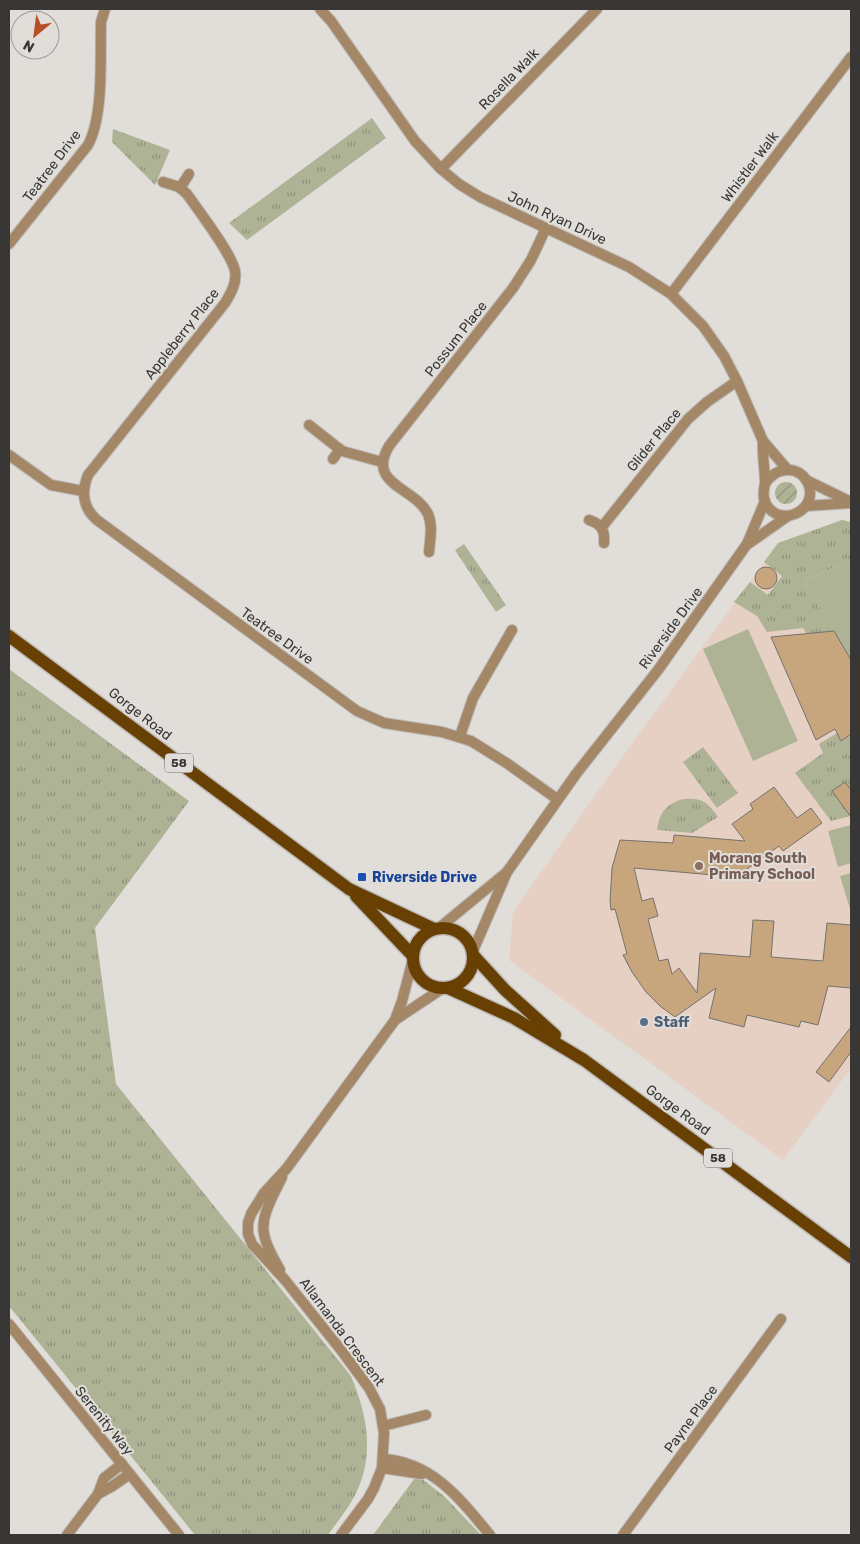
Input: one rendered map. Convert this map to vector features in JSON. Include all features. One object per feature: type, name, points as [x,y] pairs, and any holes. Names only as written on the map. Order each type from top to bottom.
[{"type":"main road","name":"Gorge Road","points":[[9,636],[349,889],[413,958]]},
{"type":"main road","name":"Gorge Road","points":[[349,889],[436,928]]},
{"type":"main road","name":"58","points":[[436,928],[456,930],[470,942],[474,954]]},
{"type":"main road","points":[[413,958],[417,942],[436,928]]},
{"type":"main road","name":"Gorge Road","points":[[474,954],[505,990],[584,1060],[851,1257]]},
{"type":"main road","points":[[446,988],[464,980],[470,974],[474,954]]},
{"type":"main road","name":"58","points":[[413,958],[419,976],[426,983],[446,988]]},
{"type":"main road","name":"Gorge Road","points":[[446,988],[514,1018],[584,1060]]},
{"type":"street","name":"Teatree Drive","points":[[9,244],[88,146],[92,138],[98,111],[101,22],[105,9]]},
{"type":"street","name":"John Ryan Drive","points":[[320,9],[331,21],[415,142],[441,169],[459,184],[480,197],[629,267],[671,294],[691,314],[724,356],[763,441],[787,470]]},
{"type":"street","name":"John Ryan Drive","points":[[326,9],[331,21]]},
{"type":"street","name":"Rosella Walk","points":[[441,169],[597,9]]},
{"type":"street","name":"Whistler Walk","points":[[671,294],[851,57]]},
{"type":"street","points":[[163,182],[180,188],[189,174]]},
{"type":"street","name":"Appleberry Place","points":[[83,491],[88,475],[94,466],[225,304],[233,289],[235,270],[229,257],[187,194],[180,188]]},
{"type":"street","name":"Possum Place","points":[[382,462],[390,446],[516,284],[531,260],[546,228]]},
{"type":"street","name":"Glider Place","points":[[602,527],[688,419],[707,402],[737,381]]},
{"type":"street","points":[[309,424],[346,453],[382,462],[382,467],[389,480],[414,499],[427,512],[432,528],[429,552]]},
{"type":"street","name":"John Ryan Drive","points":[[763,441],[765,484]]},
{"type":"street","points":[[333,459],[340,449]]},
{"type":"street","points":[[9,455],[51,485],[83,491]]},
{"type":"street","points":[[806,480],[810,493],[806,506],[795,515],[788,516],[774,512],[768,507],[763,495],[765,484],[774,474],[787,470],[798,472],[806,480],[851,502]]},
{"type":"street","name":"Teatree Drive","points":[[83,491],[88,509],[97,520],[357,711],[384,723],[460,736],[483,747],[557,800]]},
{"type":"street","name":"Riverside Drive","points":[[474,954],[507,872],[557,800],[658,670],[748,544],[765,501]]},
{"type":"street","points":[[806,506],[851,502]]},
{"type":"street","name":"Riverside Drive","points":[[748,544],[788,516]]},
{"type":"street","points":[[589,520],[602,527],[604,544]]},
{"type":"street","points":[[460,736],[473,698],[512,630]]},
{"type":"street","name":"Riverside Drive","points":[[436,928],[507,872]]},
{"type":"street","points":[[264,1221],[248,1220],[264,1193],[287,1168],[395,1020],[413,958]]},
{"type":"street","points":[[395,1020],[446,988]]},
{"type":"street","name":"Allamanda Crescent","points":[[285,1280],[266,1241],[263,1230],[270,1203],[287,1168]]},
{"type":"street","name":"Allamanda Crescent","points":[[248,1220],[248,1234],[251,1242],[285,1280],[341,1350],[369,1388],[380,1409],[384,1426],[383,1463],[368,1499],[341,1535]]},
{"type":"street","name":"Payne Place","points":[[623,1535],[781,1320]]},
{"type":"street","name":"Serenity Way","points":[[9,1324],[179,1535]]},
{"type":"street","points":[[384,1426],[426,1415]]},
{"type":"street","points":[[383,1463],[439,1481],[456,1494],[490,1535]]},
{"type":"street","points":[[67,1535],[98,1494],[104,1478],[122,1464]]},
{"type":"street","points":[[98,1494],[110,1489],[130,1474]]},
{"type":"shaded area","name":"Morang South Primary School","points":[[842,520],[851,522],[851,1068],[783,1160],[509,960],[513,912],[607,778],[778,543]]},
{"type":"green space","points":[[372,118],[386,138],[247,240],[229,223]]},
{"type":"green space","points":[[113,129],[170,150],[155,185],[112,142]]},
{"type":"green space","points":[[786,482],[796,489],[797,493],[790,503],[786,504],[776,497],[775,493],[782,483]]},
{"type":"green space","points":[[842,520],[851,522],[851,560],[804,581],[834,631],[807,634],[803,628],[767,632],[757,616],[734,602],[750,582],[768,595],[782,576],[764,562],[778,543]]},
{"type":"green space","points":[[464,544],[506,605],[496,612],[455,550]]},
{"type":"green space","points":[[851,560],[851,660],[804,581]]},
{"type":"green space","points":[[748,629],[798,741],[753,761],[703,649]]},
{"type":"green space","points":[[9,669],[189,801],[95,928],[116,1084],[351,1376],[362,1408],[365,1424],[367,1440],[364,1472],[350,1504],[328,1535],[195,1535],[9,1306]]},
{"type":"green space","points":[[837,733],[851,758],[851,816],[831,821],[795,773],[823,753],[819,744]]},
{"type":"green space","points":[[851,734],[851,758],[841,741]]},
{"type":"green space","points":[[703,747],[738,793],[717,808],[683,762]]},
{"type":"green space","points":[[684,799],[696,799],[704,802],[718,817],[692,833],[657,830],[665,810],[673,803]]},
{"type":"green space","points":[[851,825],[851,863],[838,867],[828,831]]},
{"type":"green space","points":[[851,873],[851,912],[840,876]]},
{"type":"green space","points":[[417,1475],[444,1496],[481,1535],[373,1535]]},
{"type":"building","points":[[766,567],[776,574],[777,578],[770,588],[766,589],[756,582],[755,578],[762,568]]},
{"type":"building","points":[[834,631],[851,660],[851,734],[841,741],[835,729],[816,740],[771,637]]},
{"type":"building","points":[[845,782],[851,790],[851,817],[832,791]]},
{"type":"building","points":[[774,787],[797,818],[811,808],[822,823],[783,851],[779,846],[736,877],[634,868],[642,901],[653,898],[658,916],[648,919],[659,961],[668,959],[672,974],[679,968],[697,993],[700,953],[750,957],[753,920],[774,921],[771,957],[823,961],[827,923],[851,925],[851,988],[828,986],[818,1025],[801,1021],[799,1027],[747,1015],[744,1027],[709,1018],[716,988],[675,1017],[646,992],[623,955],[627,954],[615,909],[611,910],[610,901],[612,868],[620,840],[673,843],[674,835],[745,841],[732,824],[753,809],[750,804]]},
{"type":"building","points":[[851,1027],[851,1052],[829,1082],[816,1072]]},
{"type":"place","name":"Morang South Primary School","points":[[699,866]]},
{"type":"place","name":"Riverside Drive","points":[[362,877]]},
{"type":"place","name":"Staff","points":[[644,1022]]}]
